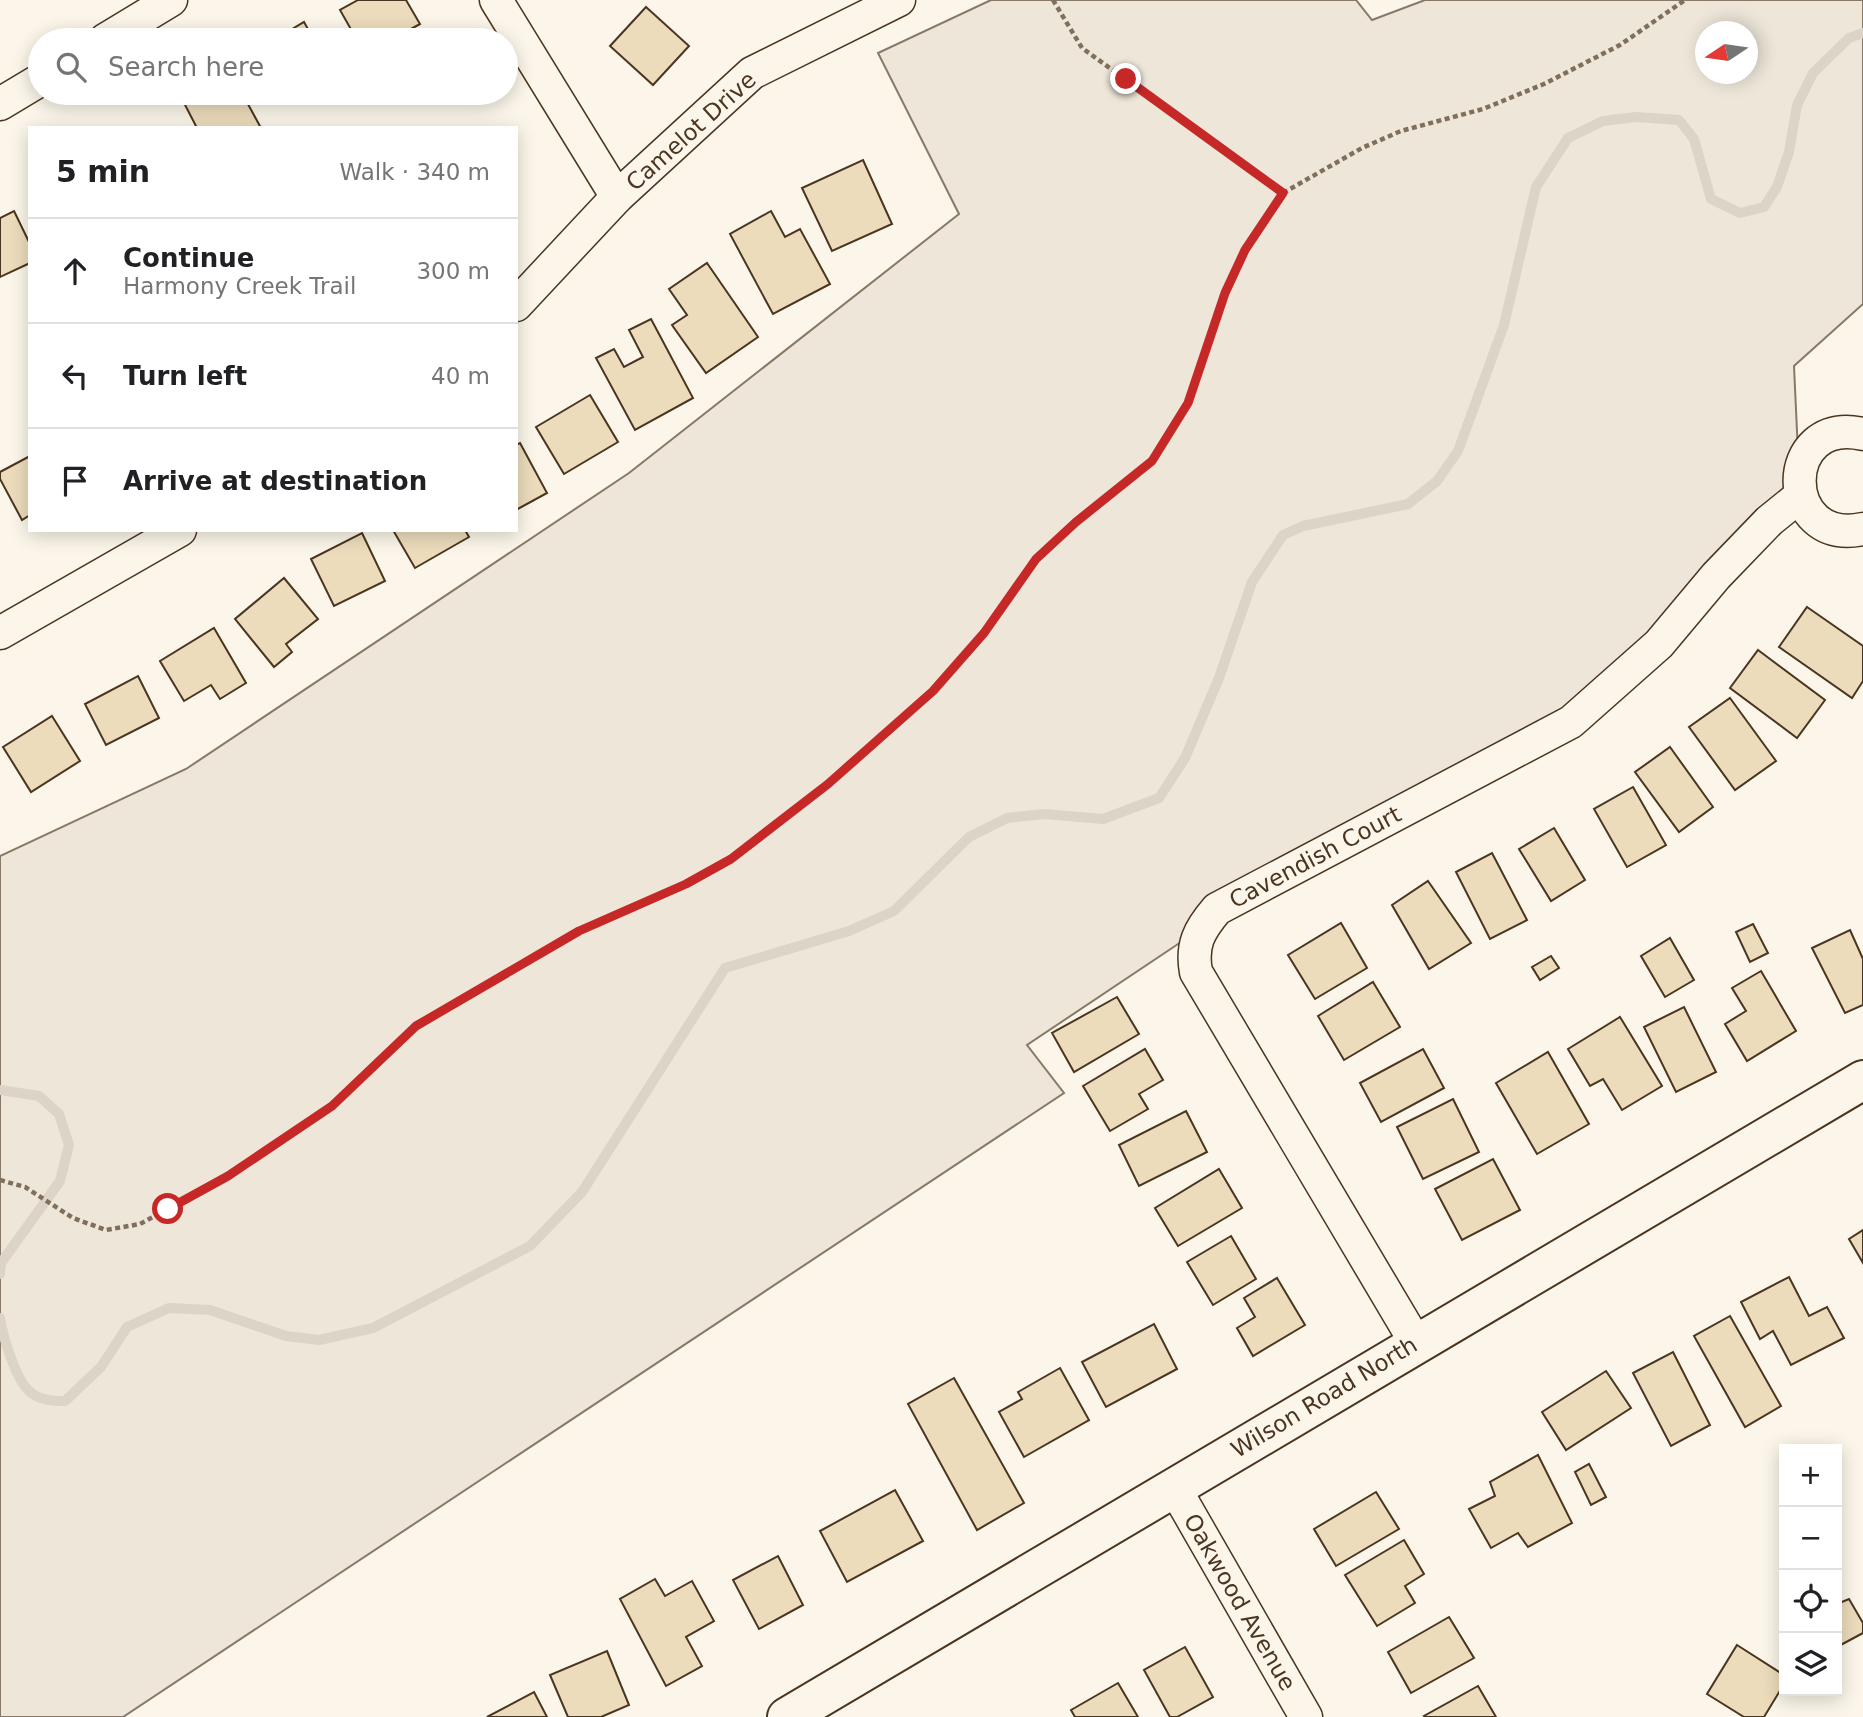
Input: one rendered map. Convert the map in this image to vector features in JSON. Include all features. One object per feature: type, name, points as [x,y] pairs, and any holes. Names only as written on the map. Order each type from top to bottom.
[{"type":"main road","name":"Wilson Road North","points":[[787,1717],[1863,1080]]},
{"type":"street","points":[[125,28],[171,0]]},
{"type":"street","points":[[496,0],[513,28]]},
{"type":"street","name":"Camelot Drive","points":[[518,303],[617,197],[752,73],[899,0]]},
{"type":"street","points":[[518,36],[617,197]]},
{"type":"street","points":[[0,104],[28,87]]},
{"type":"street","points":[[1863,434],[1844,431],[1824,438],[1810,449],[1801,463],[1798,479],[1800,496],[1809,512],[1828,527],[1844,531],[1863,529]]},
{"type":"street","name":"Cavendish Court","points":[[1416,1343],[1196,972],[1192,953],[1199,930],[1217,909],[1571,722],[1659,644],[1716,576],[1769,521],[1800,496]]},
{"type":"street","points":[[0,633],[177,532]]},
{"type":"street","name":"Oakwood Avenue","points":[[1174,1487],[1306,1717]]},
{"type":"path","points":[[1053,0],[1082,48],[1283,193]]},
{"type":"path","points":[[0,1181],[25,1187],[73,1218],[106,1230],[140,1224],[228,1176],[332,1106],[416,1026],[579,931],[686,884],[731,859],[828,784],[933,691],[984,633],[1036,559],[1076,522],[1152,461],[1188,403],[1225,293],[1245,250],[1283,193],[1362,148],[1401,131],[1483,109],[1544,84],[1620,45],[1685,0]]},
{"type":"shaded area","points":[[991,0],[1356,0],[1372,20],[1425,0],[1863,0],[1863,304],[1794,366],[1800,496],[1571,722],[1199,930],[1027,1045],[1064,1093],[123,1717],[0,1717],[0,856],[186,769],[629,473],[959,214],[878,53]]},
{"type":"building","points":[[358,0],[406,0],[420,24],[413,28],[350,28],[340,10]]},
{"type":"building","points":[[646,7],[689,46],[653,85],[610,46]]},
{"type":"building","points":[[304,22],[307,28],[294,28]]},
{"type":"building","points":[[185,105],[249,105],[260,126],[196,126]]},
{"type":"building","points":[[863,160],[892,224],[832,251],[802,188]]},
{"type":"building","points":[[14,211],[28,240],[28,264],[0,277],[0,218]]},
{"type":"building","points":[[771,211],[785,237],[800,229],[830,284],[773,314],[730,234]]},
{"type":"building","points":[[707,263],[758,337],[706,373],[672,325],[687,315],[669,289]]},
{"type":"building","points":[[651,319],[693,398],[635,430],[596,358],[614,349],[624,367],[643,357],[629,330]]},
{"type":"building","points":[[590,395],[618,442],[564,474],[536,427]]},
{"type":"building","points":[[520,443],[547,493],[518,509]]},
{"type":"building","points":[[28,457],[28,516],[22,520],[0,479],[0,472]]},
{"type":"building","points":[[394,532],[466,532],[469,537],[415,568]]},
{"type":"building","points":[[362,533],[385,581],[334,606],[311,559]]},
{"type":"building","points":[[284,578],[318,619],[286,644],[292,652],[274,667],[235,619]]},
{"type":"building","points":[[1807,607],[1863,646],[1863,681],[1852,698],[1779,647]]},
{"type":"building","points":[[214,628],[246,683],[220,699],[211,685],[184,701],[160,661]]},
{"type":"building","points":[[1758,650],[1825,700],[1797,738],[1730,688]]},
{"type":"building","points":[[138,676],[159,718],[106,745],[85,704]]},
{"type":"building","points":[[1730,698],[1776,761],[1735,790],[1689,727]]},
{"type":"building","points":[[52,716],[80,761],[31,792],[3,747]]},
{"type":"building","points":[[1670,747],[1713,807],[1679,832],[1635,772]]},
{"type":"building","points":[[1633,787],[1666,845],[1627,867],[1594,809]]},
{"type":"building","points":[[1554,828],[1585,880],[1551,901],[1519,849]]},
{"type":"building","points":[[1492,853],[1527,920],[1490,939],[1456,872]]},
{"type":"building","points":[[1428,881],[1471,943],[1429,969],[1392,905]]},
{"type":"building","points":[[1341,923],[1367,968],[1315,999],[1288,955]]},
{"type":"building","points":[[1753,924],[1768,953],[1750,962],[1736,932]]},
{"type":"building","points":[[1850,930],[1863,959],[1863,1005],[1845,1013],[1812,948]]},
{"type":"building","points":[[1670,938],[1694,980],[1665,997],[1641,956]]},
{"type":"building","points":[[1551,956],[1559,968],[1540,980],[1532,967]]},
{"type":"building","points":[[1761,971],[1796,1031],[1747,1061],[1725,1024],[1746,1011],[1732,988]]},
{"type":"building","points":[[1373,982],[1400,1027],[1344,1060],[1318,1016]]},
{"type":"building","points":[[1117,997],[1139,1034],[1074,1072],[1052,1033]]},
{"type":"building","points":[[1684,1007],[1716,1072],[1676,1092],[1644,1027]]},
{"type":"building","points":[[1620,1017],[1662,1086],[1622,1110],[1603,1079],[1590,1086],[1568,1049]]},
{"type":"building","points":[[1145,1049],[1163,1080],[1139,1094],[1148,1109],[1110,1131],[1083,1086]]},
{"type":"building","points":[[1423,1049],[1444,1088],[1381,1122],[1360,1083]]},
{"type":"building","points":[[1548,1052],[1589,1124],[1537,1154],[1496,1083]]},
{"type":"building","points":[[1453,1099],[1479,1152],[1423,1179],[1397,1127]]},
{"type":"building","points":[[1186,1111],[1207,1152],[1139,1186],[1119,1145]]},
{"type":"building","points":[[1493,1159],[1520,1210],[1462,1240],[1435,1189]]},
{"type":"building","points":[[1219,1169],[1242,1208],[1178,1246],[1155,1208]]},
{"type":"building","points":[[1863,1230],[1863,1263],[1849,1239]]},
{"type":"building","points":[[1231,1236],[1256,1279],[1213,1305],[1187,1262]]},
{"type":"building","points":[[1789,1277],[1809,1316],[1827,1307],[1844,1338],[1791,1365],[1773,1331],[1760,1339],[1741,1302]]},
{"type":"building","points":[[1277,1278],[1305,1325],[1253,1356],[1237,1328],[1255,1317],[1244,1298]]},
{"type":"building","points":[[1730,1316],[1781,1406],[1745,1427],[1694,1336]]},
{"type":"building","points":[[1154,1324],[1177,1369],[1106,1407],[1082,1362]]},
{"type":"building","points":[[1673,1352],[1710,1425],[1671,1446],[1633,1373]]},
{"type":"building","points":[[1060,1368],[1089,1420],[1024,1457],[999,1412],[1022,1399],[1018,1392]]},
{"type":"building","points":[[1606,1371],[1631,1408],[1566,1450],[1542,1412]]},
{"type":"building","points":[[954,1378],[1024,1503],[977,1530],[908,1404]]},
{"type":"building","points":[[1538,1455],[1572,1523],[1528,1547],[1518,1533],[1491,1548],[1469,1509],[1495,1496],[1490,1482]]},
{"type":"building","points":[[1589,1464],[1606,1497],[1591,1505],[1575,1472]]},
{"type":"building","points":[[895,1490],[923,1541],[847,1582],[820,1531]]},
{"type":"building","points":[[1376,1492],[1399,1529],[1336,1566],[1314,1529]]},
{"type":"building","points":[[1404,1540],[1424,1574],[1405,1586],[1415,1603],[1377,1626],[1345,1575]]},
{"type":"building","points":[[778,1556],[803,1605],[759,1629],[733,1580]]},
{"type":"building","points":[[655,1579],[665,1596],[692,1581],[714,1621],[686,1637],[702,1666],[666,1686],[620,1599]]},
{"type":"building","points":[[1849,1599],[1863,1623],[1863,1633],[1842,1644],[1842,1633],[1842,1602]]},
{"type":"building","points":[[1449,1617],[1474,1658],[1411,1693],[1388,1652]]},
{"type":"building","points":[[1737,1645],[1779,1672],[1779,1692],[1764,1717],[1744,1717],[1707,1694]]},
{"type":"building","points":[[1185,1647],[1213,1697],[1177,1717],[1170,1717],[1144,1670]]},
{"type":"building","points":[[607,1651],[629,1705],[601,1717],[568,1717],[550,1675]]},
{"type":"building","points":[[1118,1683],[1138,1717],[1075,1717],[1071,1710]]},
{"type":"building","points":[[1478,1686],[1496,1717],[1424,1716]]},
{"type":"building","points":[[534,1692],[547,1717],[487,1717]]},
{"type":"waterway","points":[[0,1318],[10,1356],[24,1385],[41,1398],[65,1401],[101,1367],[127,1327],[169,1308],[210,1310],[286,1336],[319,1340],[373,1328],[530,1246],[582,1192],[725,968],[849,931],[894,911],[969,837],[1007,818],[1044,814],[1103,819],[1159,798],[1185,758],[1219,678],[1252,582],[1283,535],[1303,526],[1408,504],[1437,481],[1458,451],[1504,325],[1536,187],[1568,138],[1603,121],[1636,117],[1679,120],[1694,139],[1711,199],[1740,213],[1764,207],[1777,187],[1789,152],[1797,105],[1813,73],[1849,38],[1863,33]]},
{"type":"waterway","points":[[0,1090],[39,1096],[59,1114],[69,1145],[60,1181],[1,1263],[0,1274]]},
{"type":"route","points":[[168,1209],[228,1176],[332,1106],[416,1026],[579,931],[686,884],[731,859],[828,784],[933,691],[984,633],[1036,559],[1076,522],[1152,461],[1188,403],[1225,293],[1245,250],[1283,193],[1126,79]]}]
